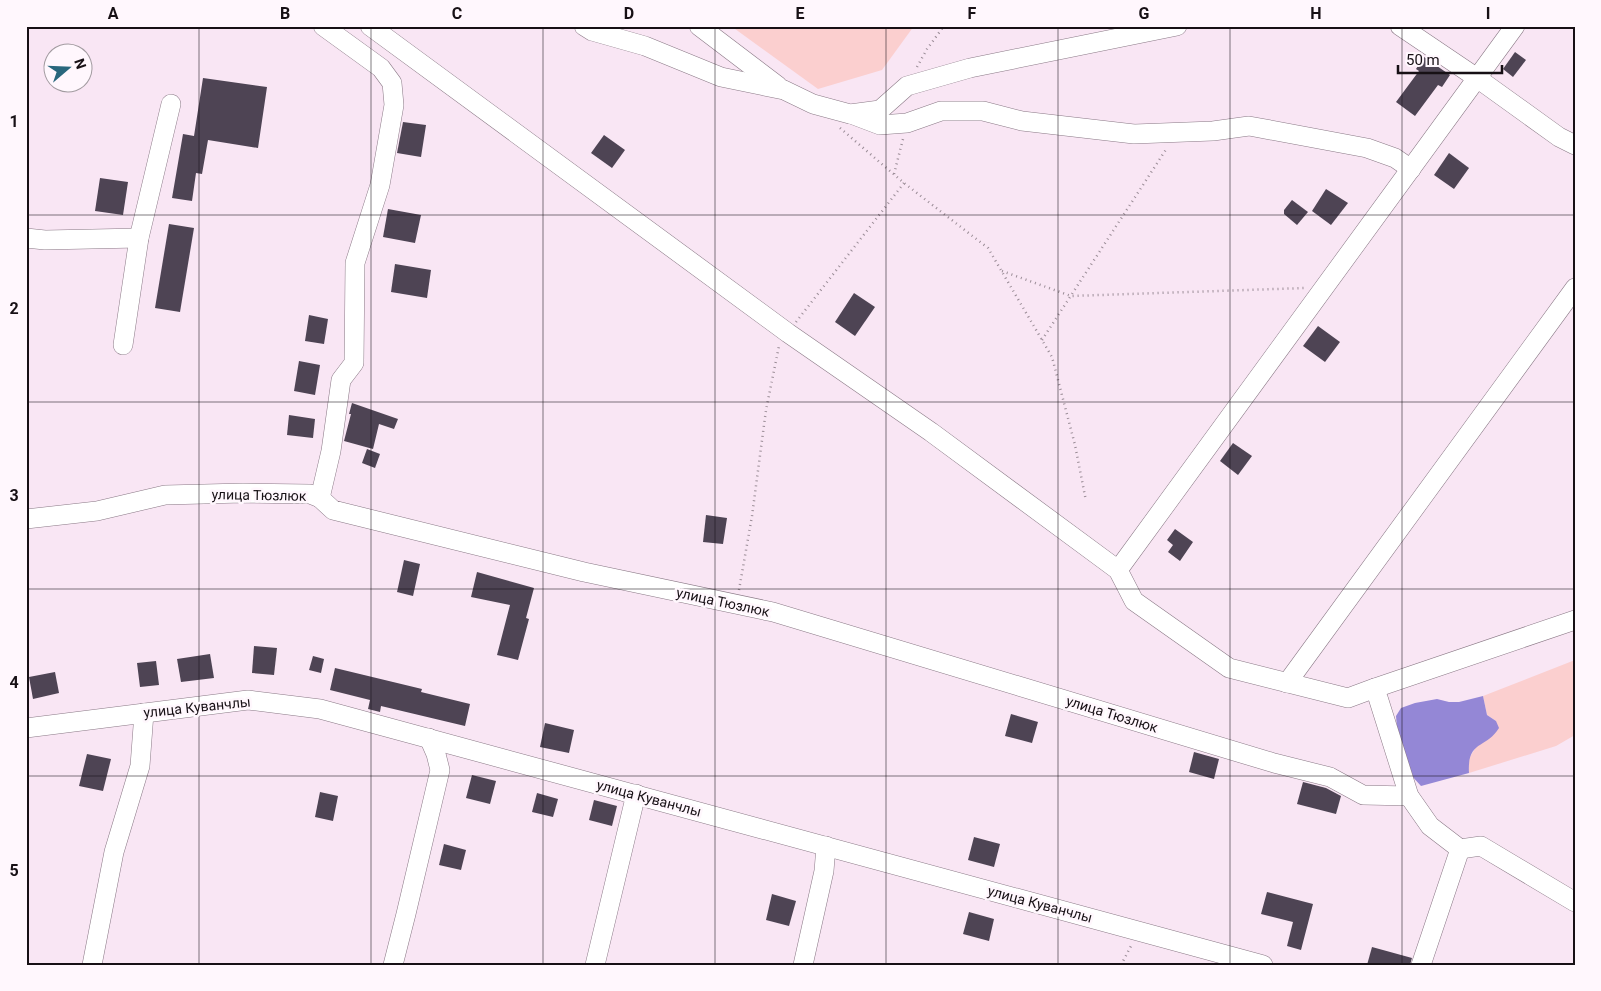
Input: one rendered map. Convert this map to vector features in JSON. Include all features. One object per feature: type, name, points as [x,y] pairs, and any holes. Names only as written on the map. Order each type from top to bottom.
[{"type":"street","points":[[320,498],[331,451],[340,380],[354,363],[355,263],[380,185],[394,104],[392,83],[381,68],[323,26]]},
{"type":"street","points":[[370,26],[667,242],[788,333],[931,432],[1118,570],[1134,601],[1229,668],[1348,698],[1575,620]]},
{"type":"street","points":[[584,26],[592,31],[645,46],[721,77],[784,90]]},
{"type":"street","points":[[699,26],[784,90],[843,120],[880,125],[907,123],[941,111],[983,111],[1022,121],[1134,134],[1213,131],[1249,126],[1367,148],[1395,158],[1410,169]]},
{"type":"street","points":[[843,120],[880,110],[907,86],[970,68],[1177,26]]},
{"type":"street","points":[[1400,26],[1478,78],[1559,138],[1575,145]]},
{"type":"street","points":[[1118,570],[1515,26]]},
{"type":"street","points":[[123,345],[139,238],[171,104]]},
{"type":"street","points":[[26,238],[45,240],[139,238]]},
{"type":"street","points":[[1287,683],[1575,288]]},
{"type":"street","name":"улица Тюзлюк","points":[[26,519],[97,511],[165,495],[310,494],[320,498],[333,510],[584,572],[773,612],[1264,760],[1330,777],[1363,796],[1409,796]]},
{"type":"street","points":[[1375,688],[1409,796],[1430,826],[1460,850],[1481,846],[1575,902]]},
{"type":"street","name":"улица Куванчлы","points":[[26,728],[248,700],[320,708],[1263,965]]},
{"type":"street","points":[[92,965],[114,852],[140,766],[144,713]]},
{"type":"street","points":[[393,965],[440,770],[429,738]]},
{"type":"street","points":[[595,965],[636,794]]},
{"type":"street","points":[[803,965],[824,872],[826,846]]},
{"type":"street","points":[[1421,965],[1460,850]]},
{"type":"path","points":[[907,86],[927,49],[944,26]]},
{"type":"path","points":[[843,120],[904,183],[988,248],[1052,357],[1075,445],[1086,501]]},
{"type":"path","points":[[1042,340],[1177,132]]},
{"type":"path","points":[[736,604],[752,516],[766,410],[780,343],[904,183]]},
{"type":"path","points":[[1001,270],[1071,296],[1324,288]]},
{"type":"path","points":[[1122,965],[1138,931]]},
{"type":"shaded area","points":[[731,26],[914,26],[882,70],[818,89]]},
{"type":"shaded area","points":[[1575,660],[1575,735],[1556,746],[1469,773],[1468,760],[1496,721],[1487,715],[1483,696]]},
{"type":"shaded area","points":[[1483,696],[1487,715],[1496,721],[1499,728],[1494,735],[1474,750],[1469,762],[1469,773],[1421,786],[1411,775],[1398,741],[1396,716],[1401,708],[1437,699],[1459,702]]},
{"type":"building","points":[[1515,52],[1526,60],[1513,77],[1503,69]]},
{"type":"building","points":[[1424,57],[1450,75],[1442,87],[1438,85],[1415,116],[1396,102],[1419,71],[1416,69]]},
{"type":"building","points":[[203,78],[267,87],[258,148],[208,140],[202,174],[196,173],[192,201],[172,198],[183,134],[194,136]]},
{"type":"building","points":[[403,122],[426,125],[421,157],[397,153]]},
{"type":"building","points":[[604,135],[625,150],[612,168],[591,153]]},
{"type":"building","points":[[1449,153],[1469,168],[1454,189],[1434,175]]},
{"type":"building","points":[[100,178],[128,182],[123,215],[95,211]]},
{"type":"building","points":[[1326,189],[1348,203],[1331,225],[1312,211]]},
{"type":"building","points":[[1292,200],[1308,212],[1297,225],[1284,214],[1284,210]]},
{"type":"building","points":[[388,209],[421,215],[415,243],[383,237]]},
{"type":"building","points":[[169,224],[194,228],[180,312],[155,308]]},
{"type":"building","points":[[395,264],[431,270],[427,298],[391,292]]},
{"type":"building","points":[[854,293],[875,307],[855,336],[835,322]]},
{"type":"building","points":[[309,315],[328,319],[324,344],[305,341]]},
{"type":"building","points":[[1318,326],[1340,342],[1325,362],[1303,346]]},
{"type":"building","points":[[299,361],[320,365],[315,395],[294,391]]},
{"type":"building","points":[[352,403],[398,419],[394,429],[379,424],[373,449],[344,441]]},
{"type":"building","points":[[289,415],[315,419],[313,438],[287,435]]},
{"type":"building","points":[[1233,443],[1252,456],[1238,475],[1220,461]]},
{"type":"building","points":[[367,449],[380,454],[375,468],[362,463]]},
{"type":"building","points":[[706,515],[727,518],[723,544],[703,542]]},
{"type":"building","points":[[1175,529],[1193,542],[1180,561],[1168,552],[1173,545],[1167,540]]},
{"type":"building","points":[[404,560],[420,564],[413,596],[397,592]]},
{"type":"building","points":[[477,572],[534,588],[526,618],[529,619],[518,660],[497,655],[510,605],[471,597]]},
{"type":"building","points":[[254,646],[277,648],[274,675],[252,673]]},
{"type":"building","points":[[210,654],[214,678],[181,682],[177,659]]},
{"type":"building","points":[[313,656],[324,659],[321,673],[309,670]]},
{"type":"building","points":[[156,661],[159,685],[140,687],[137,663]]},
{"type":"building","points":[[335,668],[422,689],[421,692],[470,704],[465,726],[381,706],[380,712],[368,709],[370,700],[330,690]]},
{"type":"building","points":[[55,672],[59,693],[33,699],[29,677]]},
{"type":"building","points":[[1011,714],[1038,722],[1032,743],[1005,736]]},
{"type":"building","points":[[545,723],[574,730],[569,753],[540,747]]},
{"type":"building","points":[[1194,752],[1219,759],[1214,779],[1189,772]]},
{"type":"building","points":[[87,754],[111,759],[103,791],[79,786]]},
{"type":"building","points":[[472,775],[496,781],[490,804],[466,798]]},
{"type":"building","points":[[1303,782],[1326,788],[1341,796],[1336,814],[1297,804]]},
{"type":"building","points":[[320,792],[338,796],[333,821],[315,817]]},
{"type":"building","points":[[537,793],[558,799],[553,817],[532,812]]},
{"type":"building","points":[[594,800],[617,806],[612,826],[589,820]]},
{"type":"building","points":[[974,837],[1000,844],[994,867],[968,860]]},
{"type":"building","points":[[444,844],[466,850],[461,870],[439,865]]},
{"type":"building","points":[[1267,892],[1313,904],[1301,950],[1287,946],[1293,922],[1261,914]]},
{"type":"building","points":[[772,894],[796,901],[789,926],[766,920]]},
{"type":"building","points":[[969,912],[994,919],[989,941],[963,934]]},
{"type":"building","points":[[1372,947],[1412,958],[1410,965],[1367,965]]}]
